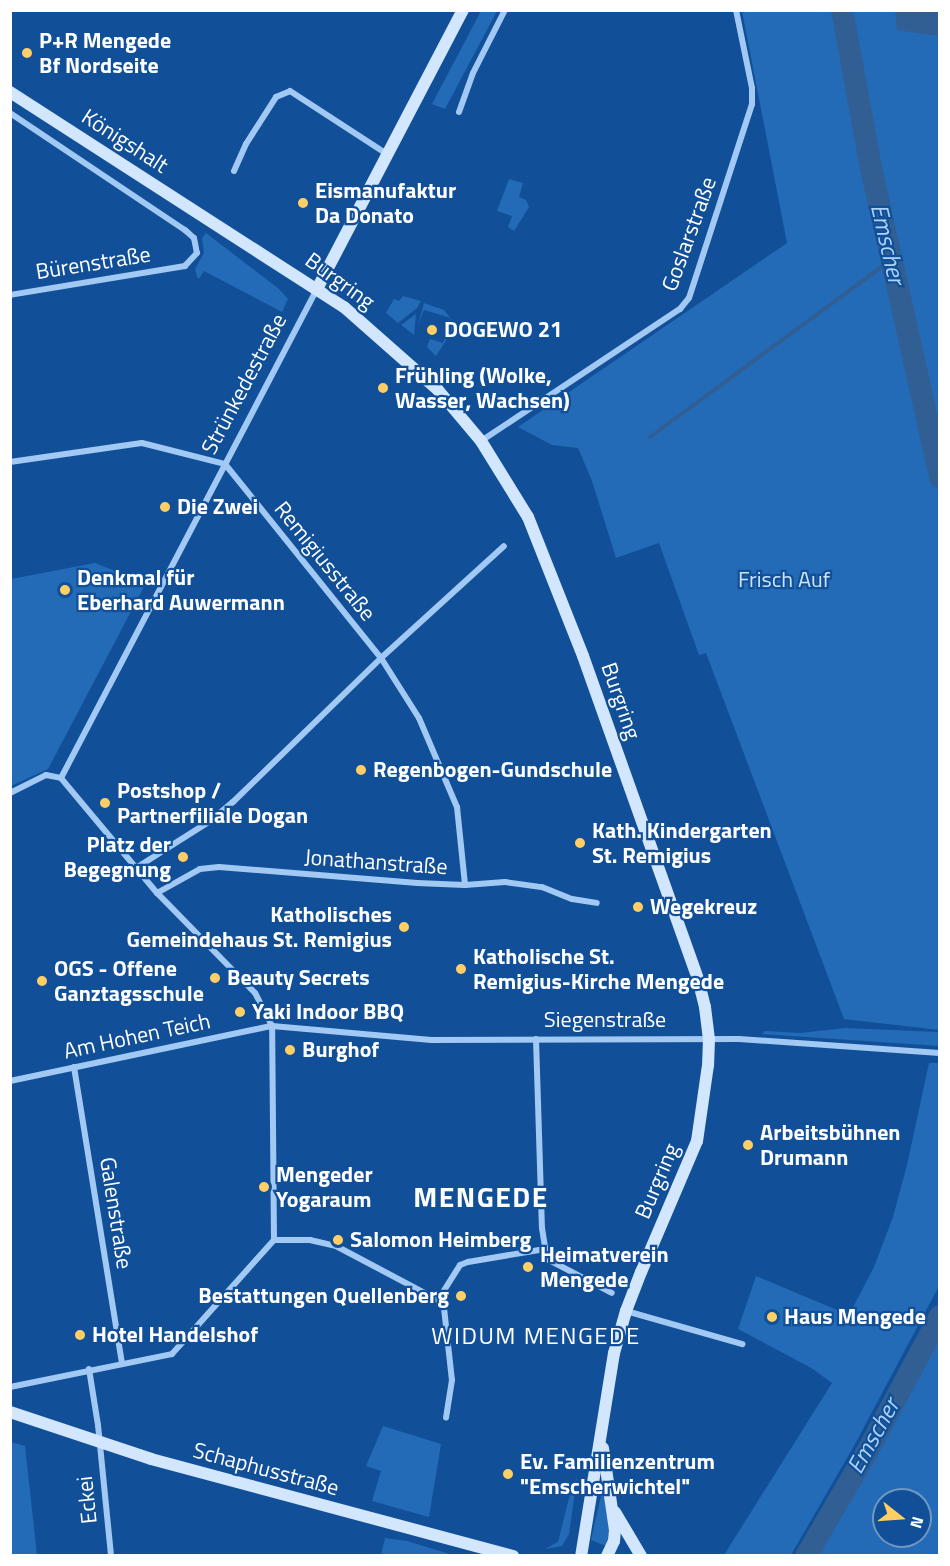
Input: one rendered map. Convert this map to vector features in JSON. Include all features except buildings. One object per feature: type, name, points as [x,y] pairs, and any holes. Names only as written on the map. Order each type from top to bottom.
[{"type":"main road","name":"Strünkedestraße","points":[[317,289],[463,10]]},
{"type":"main road","name":"Königshalt","points":[[10,92],[218,225]]},
{"type":"main road","name":"Burgring","points":[[218,225],[317,289],[382,338],[438,390],[481,441],[528,518],[583,657],[698,979],[705,1007],[709,1039],[708,1071],[697,1141],[626,1311],[614,1353],[602,1437]]},
{"type":"main road","name":"Schaphusstraße","points":[[10,1412],[151,1459],[513,1556]]},
{"type":"main road","points":[[602,1437],[613,1509],[614,1537],[607,1556]]},
{"type":"main road","points":[[581,1556],[602,1437]]},
{"type":"main road","points":[[613,1509],[641,1556]]},
{"type":"street","points":[[459,112],[472,73],[505,10]]},
{"type":"street","name":"Goslarstraße","points":[[481,441],[680,309],[689,298],[752,104],[752,87],[736,10]]},
{"type":"street","points":[[234,171],[246,144],[276,97],[290,91],[387,154]]},
{"type":"street","name":"Bürenstraße","points":[[10,112],[185,230],[194,238],[197,253],[192,261],[180,267],[10,295]]},
{"type":"street","name":"Strünkedestraße","points":[[61,778],[317,289]]},
{"type":"street","points":[[10,462],[141,443],[225,464]]},
{"type":"street","name":"Remigiusstraße","points":[[225,464],[381,658],[419,717],[457,807],[465,885]]},
{"type":"street","points":[[136,868],[210,822],[234,802],[381,658],[504,546]]},
{"type":"street","points":[[10,793],[46,775],[61,778],[157,893],[255,993],[272,1026],[274,1240],[179,1349],[172,1354],[89,1369],[10,1387]]},
{"type":"street","name":"Jonathanstraße","points":[[157,893],[200,869],[219,867],[303,875],[465,885],[505,882],[542,887],[572,899],[597,903]]},
{"type":"street","name":"Siegenstraße","points":[[272,1026],[362,1032],[411,1040],[755,1039],[939,1053]]},
{"type":"street","name":"Am Hohen Teich","points":[[10,1081],[272,1026]]},
{"type":"street","points":[[536,1039],[547,1258],[612,1293]]},
{"type":"street","name":"Galenstraße","points":[[74,1067],[122,1364]]},
{"type":"street","points":[[274,1240],[310,1240],[336,1246],[438,1300],[444,1308],[452,1380],[446,1418]]},
{"type":"street","points":[[438,1300],[460,1266],[468,1262],[545,1249]]},
{"type":"street","points":[[626,1311],[742,1344]]},
{"type":"street","name":"Eckei","points":[[89,1369],[111,1556]]},
{"type":"green space","points":[[481,11],[497,11],[445,109],[432,104]]},
{"type":"green space","name":"Frisch Auf","points":[[742,11],[939,11],[939,1030],[844,1019],[706,653],[699,655],[659,543],[616,558],[592,481],[578,448],[552,445],[518,427],[787,243]]},
{"type":"green space","points":[[509,179],[523,183],[519,197],[526,200],[529,207],[514,231],[508,227],[512,216],[497,211]]},
{"type":"green space","points":[[206,233],[279,289],[288,299],[282,312],[204,271],[199,279],[197,277],[195,269],[204,253],[202,238]]},
{"type":"green space","points":[[403,296],[421,301],[417,308],[398,323],[386,313],[394,299],[399,301]]},
{"type":"green space","points":[[424,303],[444,310],[450,318],[424,310],[418,325]]},
{"type":"green space","points":[[416,314],[414,335],[401,325]]},
{"type":"green space","points":[[451,319],[456,325],[436,356],[427,347],[430,339],[443,343]]},
{"type":"green space","points":[[95,563],[146,583],[48,769],[11,786],[11,579]]},
{"type":"green space","points":[[845,1028],[939,1032],[939,1046],[762,1034],[765,1031],[800,1033]]},
{"type":"green space","points":[[929,1063],[940,1063],[939,1286],[854,1446],[791,1555],[724,1555],[832,1383],[813,1369],[738,1329],[756,1276],[849,1315],[874,1267],[893,1217]]},
{"type":"green space","points":[[939,1316],[939,1555],[806,1555],[867,1452]]},
{"type":"green space","points":[[383,1426],[441,1444],[429,1517],[372,1501],[381,1471],[366,1466]]},
{"type":"green space","points":[[11,1442],[25,1446],[37,1555],[11,1555]]},
{"type":"green space","points":[[577,1477],[569,1534],[562,1546],[545,1549],[558,1542]]},
{"type":"green space","points":[[603,1487],[610,1508],[610,1537],[606,1546],[591,1540]]},
{"type":"green space","points":[[385,1538],[407,1541],[453,1555],[381,1555]]},
{"type":"shaded area","points":[[895,11],[939,11],[939,36],[897,30]]},
{"type":"waterway","name":"Emscher","points":[[842,10],[871,168],[940,477]]},
{"type":"waterway","points":[[650,437],[892,259]]},
{"type":"waterway","name":"Emscher","points":[[806,1556],[867,1452],[940,1316]]},
{"type":"place","name":"P+R Mengede Bf Nordseite","points":[[27,53]]},
{"type":"place","name":"Eismanufaktur Da Donato","points":[[303,203]]},
{"type":"place","name":"DOGEWO 21","points":[[432,330]]},
{"type":"place","name":"Frühling (Wolke, Wasser, Wachsen)","points":[[383,388]]},
{"type":"place","name":"Die Zwei","points":[[165,507]]},
{"type":"place","name":"Denkmal für Eberhard Auwermann","points":[[65,590]]},
{"type":"place","name":"Regenbogen-Gundschule","points":[[361,770]]},
{"type":"place","name":"Postshop / Partnerfiliale Dogan","points":[[105,803]]},
{"type":"place","name":"Kath. Kindergarten St. Remigius","points":[[580,843]]},
{"type":"place","name":"Platz der Begegnung","points":[[183,857]]},
{"type":"place","name":"Wegekreuz","points":[[638,907]]},
{"type":"place","name":"Katholisches Gemeindehaus St. Remigius","points":[[404,927]]},
{"type":"place","name":"Katholische St. Remigius-Kirche Mengede","points":[[461,969]]},
{"type":"place","name":"Beauty Secrets","points":[[215,978]]},
{"type":"place","name":"OGS - Offene Ganztagsschule","points":[[42,981]]},
{"type":"place","name":"Yaki Indoor BBQ","points":[[240,1012]]},
{"type":"place","name":"Burghof","points":[[290,1050]]},
{"type":"place","name":"Arbeitsbühnen Drumann","points":[[748,1145]]},
{"type":"place","name":"Mengeder Yogaraum","points":[[264,1187]]},
{"type":"place","name":"Salomon Heimberg","points":[[338,1240]]},
{"type":"place","name":"Heimatverein Mengede","points":[[528,1267]]},
{"type":"place","name":"Bestattungen Quellenberg","points":[[461,1296]]},
{"type":"place","name":"Haus Mengede","points":[[772,1317]]},
{"type":"place","name":"Hotel Handelshof","points":[[80,1335]]},
{"type":"place","name":"Ev. Familienzentrum \"Emscherwichtel\"","points":[[508,1474]]},
{"type":"district","name":"MENGEDE","points":[[481,1197]]},
{"type":"district","name":"WIDUM MENGEDE","points":[[536,1336]]}]
